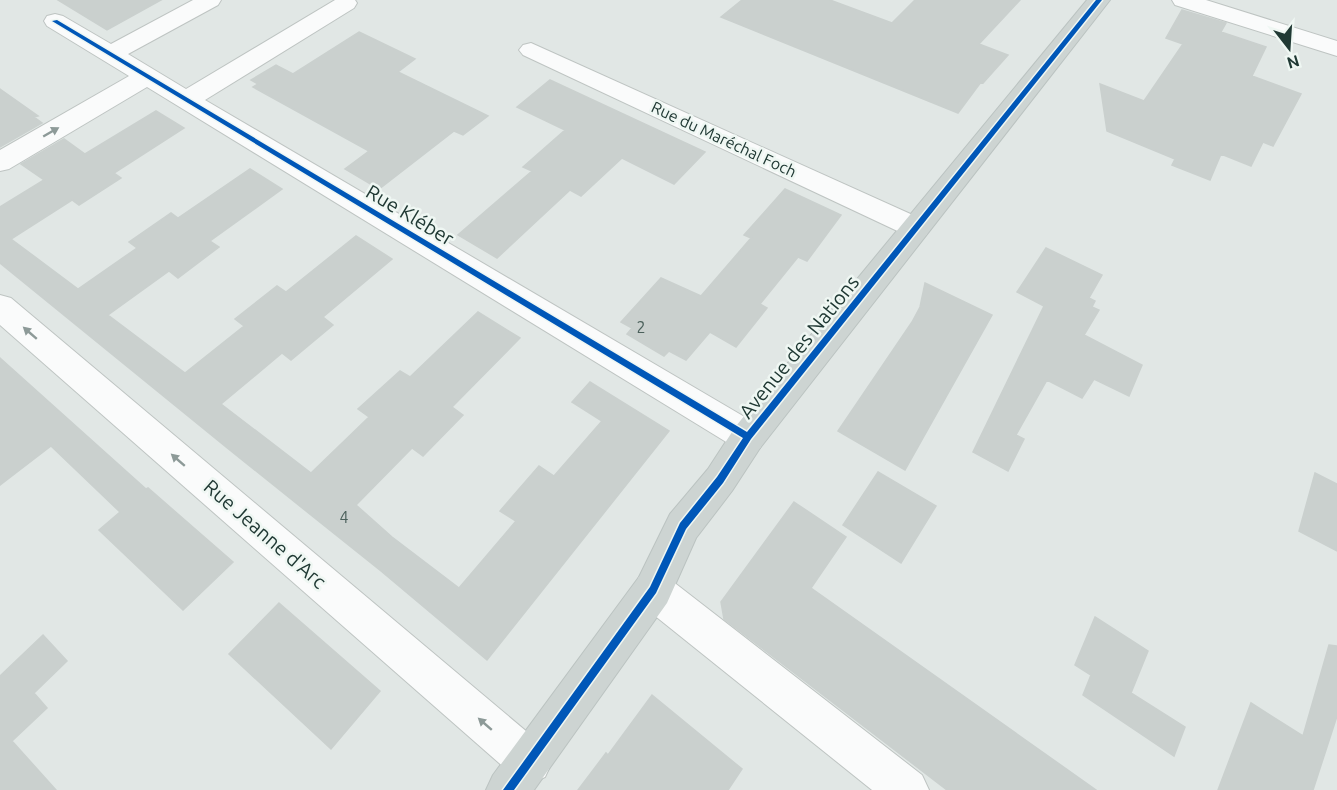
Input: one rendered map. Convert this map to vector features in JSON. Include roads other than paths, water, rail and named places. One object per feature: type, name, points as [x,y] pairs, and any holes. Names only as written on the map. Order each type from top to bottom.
[{"type":"main road","name":"Avenue des Nations","points":[[508,790],[653,590],[683,526],[720,480],[748,437],[1099,0]]},
{"type":"street","points":[[111,54],[210,0]]},
{"type":"street","points":[[1183,0],[1337,50]]},
{"type":"street","points":[[1249,21],[1262,0]]},
{"type":"street","points":[[186,100],[346,3]]},
{"type":"street","name":"Rue Kléber","points":[[56,21],[748,437]]},
{"type":"street","name":"Rue du Maréchal Foch","points":[[531,50],[916,228]]},
{"type":"street","points":[[0,162],[147,76]]},
{"type":"street","name":"Rue Jeanne d'Arc","points":[[0,307],[530,762]]},
{"type":"street","points":[[653,590],[907,790]]}]
